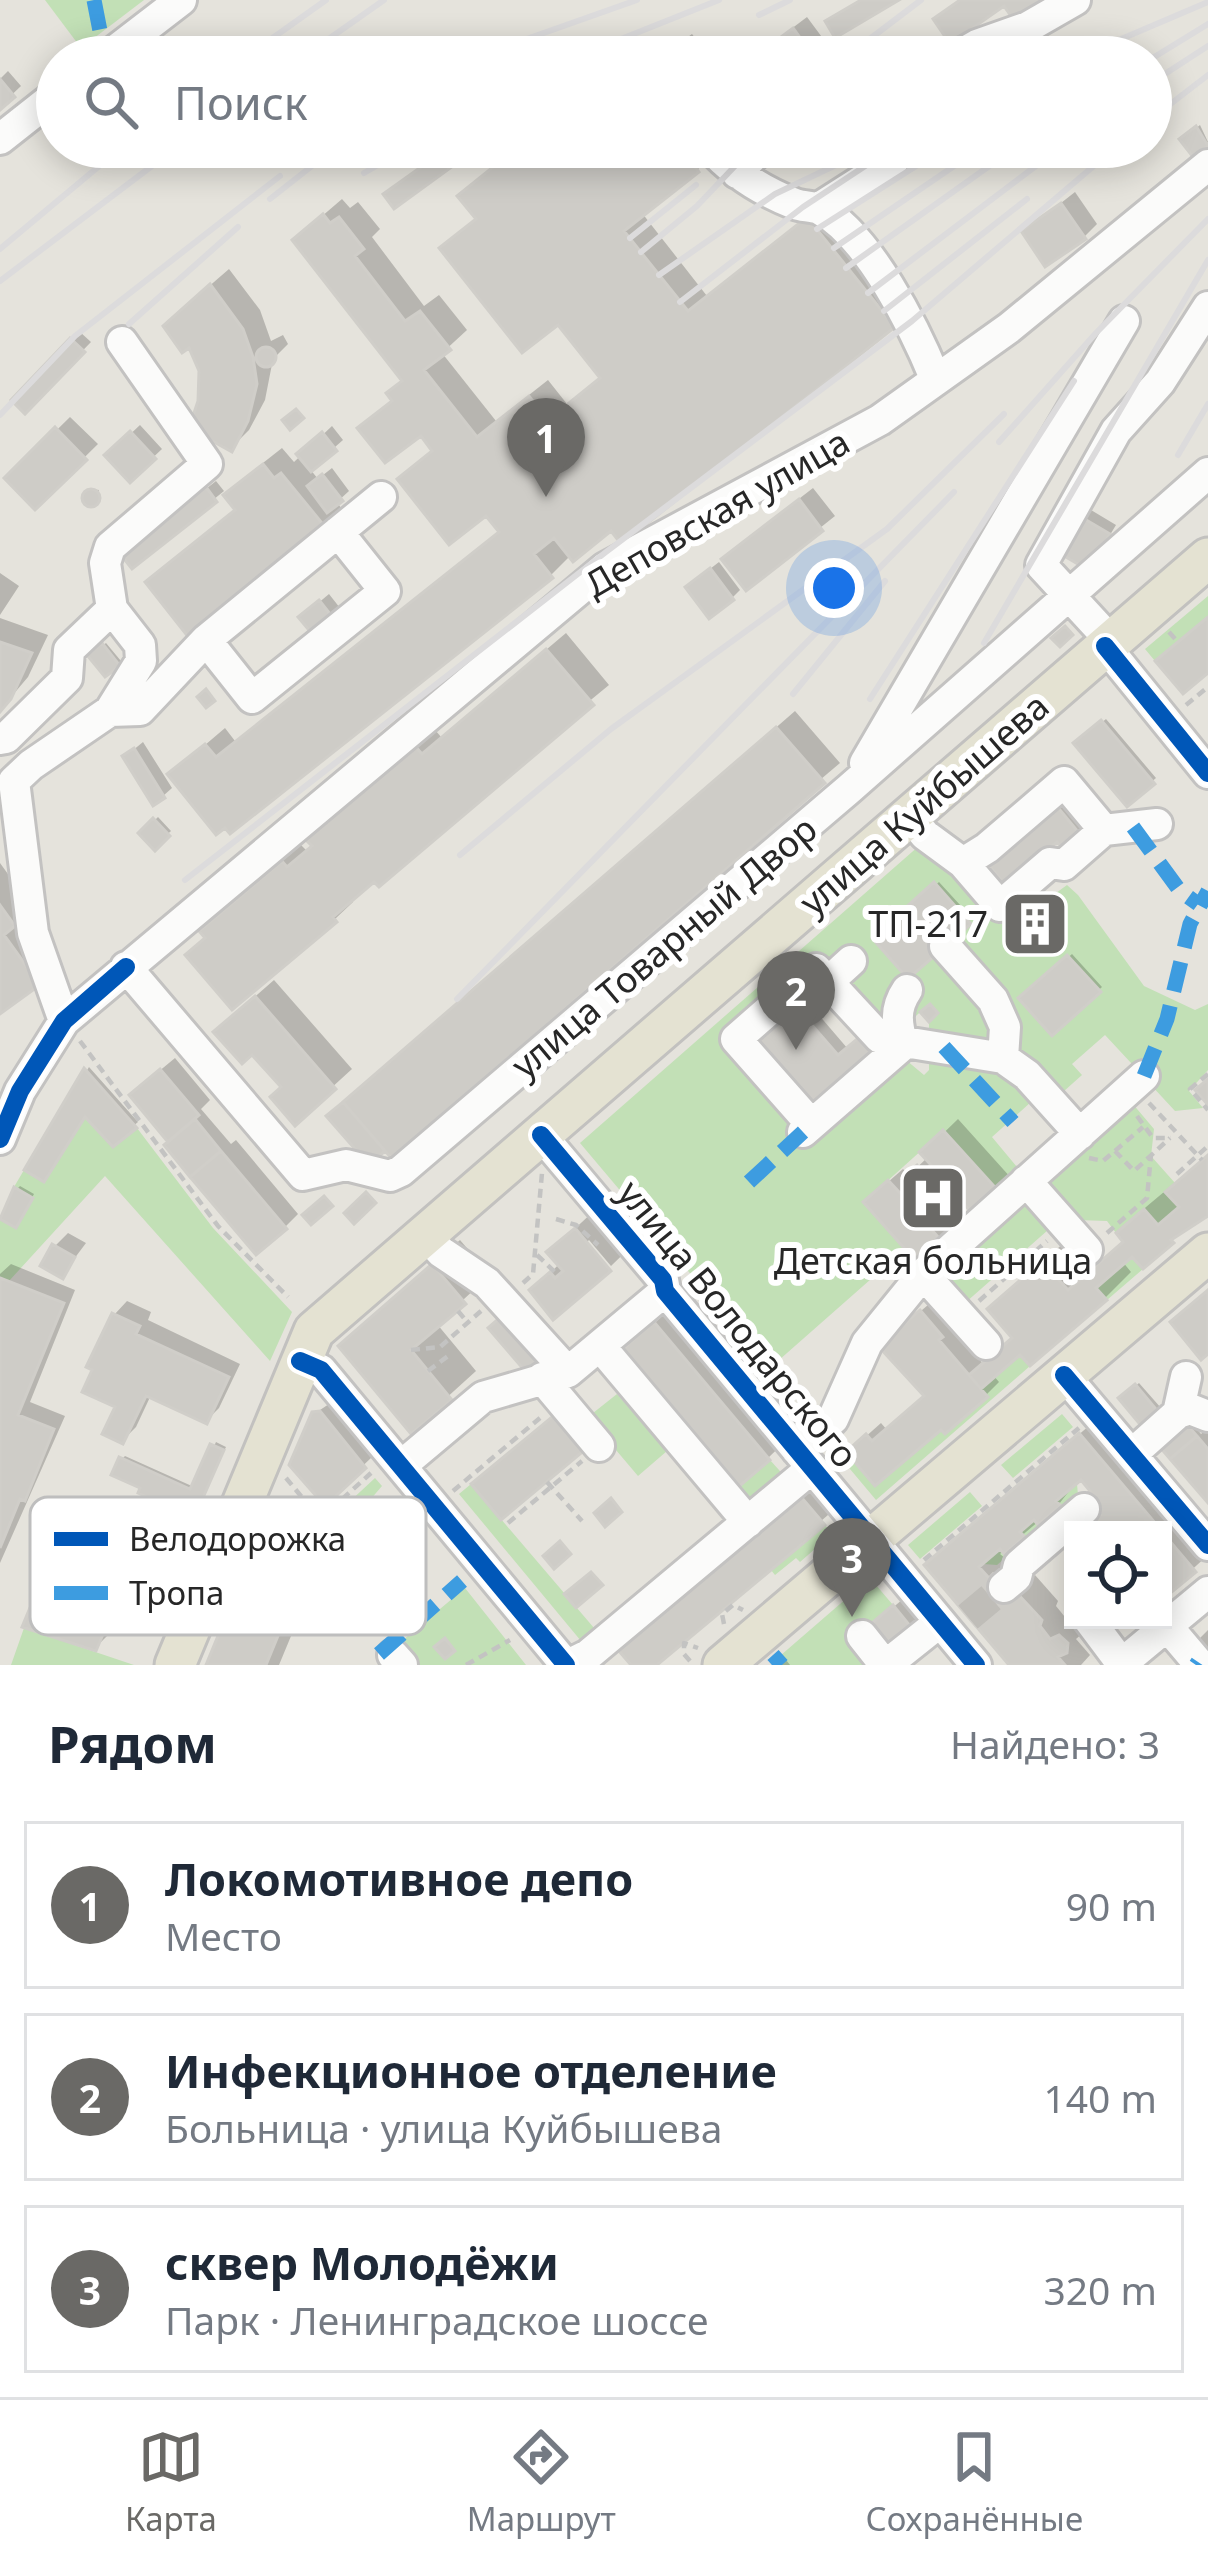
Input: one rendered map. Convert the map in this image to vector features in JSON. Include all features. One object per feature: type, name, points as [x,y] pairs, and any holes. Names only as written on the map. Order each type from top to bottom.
[{"type":"main road","name":"улица Куйбышева","points":[[244,1497],[314,1331],[425,1235],[542,1148],[910,817],[1208,558]]},
{"type":"main road","points":[[703,1657],[871,1539],[1208,1252]]},
{"type":"main road","name":"улица Куйбышева","points":[[175,1665],[187,1635]]},
{"type":"street","points":[[134,36],[182,0]]},
{"type":"street","points":[[1002,36],[1076,0]]},
{"type":"street","points":[[0,139],[36,111]]},
{"type":"street","name":"Деповская улица","points":[[0,1139],[10,1088],[64,1021],[605,568],[880,420],[1010,328],[1208,165]]},
{"type":"street","points":[[731,168],[786,200],[819,208],[850,235],[912,321],[935,378]]},
{"type":"street","points":[[736,173],[741,168]]},
{"type":"street","points":[[819,208],[882,168]]},
{"type":"street","points":[[1208,307],[1160,382],[1116,431],[1041,565],[1208,773]]},
{"type":"street","points":[[849,789],[1124,321]]},
{"type":"street","points":[[64,1021],[33,933],[14,781],[110,711],[141,661],[140,644],[112,609],[105,563],[110,547],[207,464],[122,342]]},
{"type":"street","name":"улица Товарный Двор","points":[[126,967],[303,1175],[346,1165],[389,1176],[401,1172],[849,789],[1208,473]]},
{"type":"street","points":[[110,711],[140,710],[206,640],[381,497]]},
{"type":"street","points":[[206,640],[252,698],[385,591],[338,532]]},
{"type":"street","points":[[31,765],[3,738],[67,678],[69,650],[112,609]]},
{"type":"street","points":[[963,863],[1064,782],[1104,830]]},
{"type":"street","points":[[910,817],[963,863],[1000,906],[1050,863],[1064,865],[1104,830],[1157,824]]},
{"type":"street","points":[[945,946],[993,1000],[1005,1027],[1003,1058]]},
{"type":"street","points":[[904,1045],[807,1128],[736,1039],[816,969],[840,972],[880,1038],[1003,1058],[1027,1075],[1085,1146]]},
{"type":"street","points":[[904,1045],[896,1023],[907,990]]},
{"type":"street","points":[[426,1509],[567,1665],[588,1655],[748,1522],[805,1459],[833,1419],[866,1343],[923,1274],[1026,1181],[1085,1146],[1142,1088]]},
{"type":"street","name":"улица Володарского","points":[[542,1148],[663,1280],[665,1292],[871,1539],[952,1624],[976,1665]]},
{"type":"street","points":[[1026,1181],[1087,1250]]},
{"type":"street","points":[[425,1235],[441,1252],[487,1282],[493,1306],[557,1384],[599,1446]]},
{"type":"street","points":[[923,1274],[986,1344]]},
{"type":"street","points":[[388,1467],[483,1397],[557,1384],[665,1292]]},
{"type":"street","points":[[600,1346],[748,1522]]},
{"type":"street","points":[[300,1361],[321,1370],[388,1467],[415,1497]]},
{"type":"street","points":[[1064,1375],[1208,1545]]},
{"type":"street","points":[[1132,1454],[1193,1414],[1186,1377]]},
{"type":"street","points":[[1004,1587],[1016,1577],[1019,1565],[1084,1509]]},
{"type":"street","points":[[1172,1622],[1208,1592]]},
{"type":"street","points":[[862,1636],[886,1665],[952,1624]]},
{"type":"street","points":[[1096,1629],[1121,1664],[1163,1629]]},
{"type":"street","points":[[1170,1629],[1200,1665]]},
{"type":"path","points":[[1166,627],[1178,642]]},
{"type":"path","points":[[1186,705],[1208,687]]},
{"type":"path","points":[[64,1021],[218,1226],[288,1297]]},
{"type":"path","points":[[1208,1074],[1190,1089],[1208,1110]]},
{"type":"path","points":[[1142,1088],[1135,1118],[1153,1138],[1181,1138]]},
{"type":"path","points":[[1142,1088],[1200,1158]]},
{"type":"path","points":[[1085,1146],[1103,1161],[1143,1126]]},
{"type":"path","points":[[1115,1151],[1134,1172],[1171,1138]]},
{"type":"path","points":[[1177,1174],[1200,1158],[1207,1146]]},
{"type":"path","points":[[411,1350],[440,1346],[533,1274],[542,1148]]},
{"type":"path","points":[[1087,1250],[1148,1198],[1151,1155]]},
{"type":"path","points":[[556,1219],[576,1225],[596,1247],[607,1237]]},
{"type":"path","points":[[962,1316],[1065,1226]]},
{"type":"path","points":[[536,1255],[558,1275]]},
{"type":"path","points":[[458,1311],[468,1323]]},
{"type":"path","points":[[428,1371],[448,1356]]},
{"type":"path","points":[[453,1491],[513,1444],[557,1384]]},
{"type":"path","points":[[920,1564],[1079,1428]]},
{"type":"path","points":[[508,1522],[599,1446]]},
{"type":"path","points":[[350,1497],[388,1467]]},
{"type":"path","points":[[280,1471],[302,1497]]},
{"type":"path","points":[[296,1490],[304,1483]]},
{"type":"path","points":[[549,1484],[582,1520]]},
{"type":"path","points":[[992,1485],[1001,1496]]},
{"type":"path","points":[[722,1621],[730,1607]]},
{"type":"path","points":[[466,1665],[510,1640]]},
{"type":"green space","points":[[45,0],[144,0],[97,36],[72,36]]},
{"type":"green space","points":[[1208,596],[1208,617],[1155,661],[1145,649]]},
{"type":"green space","points":[[920,845],[1028,944],[1055,921],[1041,904],[1067,885],[1144,986],[1195,1010],[1208,1004],[1208,1070],[1189,1091],[1203,1108],[1175,1111],[1138,1071],[1118,1080],[1132,1064],[1105,1035],[1072,1064],[1082,1075],[1063,1092],[1080,1111],[1096,1101],[1045,1145],[1058,1131],[1031,1102],[992,1137],[1017,1167],[1033,1157],[1001,1194],[943,1131],[864,1202],[903,1247],[896,1257],[770,1368],[580,1143]],"holes":[[[934,883],[970,924],[908,979],[872,938]],[[816,958],[888,1024],[906,1025],[929,1004],[938,1013],[929,1022],[929,1070],[924,1075],[906,1060],[798,1126]]]},
{"type":"green space","points":[[1132,1103],[1154,1129],[1151,1156],[1175,1183],[1166,1192],[1179,1207],[1158,1225],[1143,1209],[1116,1233],[1107,1221],[1078,1220],[1047,1184]]},
{"type":"green space","points":[[85,1117],[112,1147],[137,1128],[213,1228],[292,1312],[270,1361],[105,1176],[9,1281],[0,1278],[0,1219],[17,1227],[33,1198],[14,1187],[24,1170],[43,1181]]},
{"type":"green space","points":[[1028,1200],[1048,1230],[965,1303],[938,1273]]},
{"type":"green space","points":[[1132,1257],[1143,1269],[1107,1300],[1096,1288]]},
{"type":"green space","points":[[1020,1355],[1030,1366],[876,1500],[824,1438],[830,1433],[876,1486]]},
{"type":"green space","points":[[617,1394],[667,1451],[638,1476],[588,1417]]},
{"type":"green space","points":[[1062,1414],[1073,1427],[1013,1478],[1001,1465]]},
{"type":"green space","points":[[770,1460],[788,1480],[755,1507],[735,1490]]},
{"type":"green space","points":[[375,1478],[382,1486],[373,1497],[355,1497]]},
{"type":"green space","points":[[471,1484],[600,1635],[586,1647],[459,1494]]},
{"type":"green space","points":[[1077,1484],[1078,1495],[997,1565],[983,1564],[1024,1538],[1020,1532],[1060,1506],[1056,1501]]},
{"type":"green space","points":[[970,1492],[982,1506],[920,1559],[908,1545]]},
{"type":"green space","points":[[825,1525],[832,1534],[800,1562],[796,1558],[775,1575],[771,1570]]},
{"type":"green space","points":[[870,1578],[893,1605],[854,1638],[876,1665],[775,1665],[773,1662]]},
{"type":"green space","points":[[465,1588],[526,1665],[414,1665],[397,1645],[409,1635],[426,1635],[426,1621]]},
{"type":"green space","points":[[24,1628],[30,1635],[45,1635],[134,1665],[11,1665]]},
{"type":"building","points":[[861,0],[899,0],[838,36],[825,21]]},
{"type":"building","points":[[960,0],[1045,0],[1015,22],[1004,6],[961,36],[945,36],[933,19]]},
{"type":"building","points":[[0,79],[15,97],[0,110]]},
{"type":"building","points":[[1196,126],[1208,146],[1193,157],[1179,139]]},
{"type":"building","points":[[420,168],[450,168],[394,209],[383,194]]},
{"type":"building","points":[[492,168],[696,168],[699,172],[624,231],[688,311],[807,217],[895,327],[621,544],[611,531],[573,562],[554,538],[534,554],[553,578],[230,834],[225,828],[216,835],[167,774],[205,744],[216,757],[499,532],[486,516],[449,545],[397,479],[432,451],[421,436],[385,463],[357,428],[392,401],[386,393],[402,381],[292,240],[323,214],[330,223],[339,217],[364,249],[355,256],[405,321],[420,311],[451,350],[424,370],[477,437],[529,396],[548,420],[600,378],[558,325],[522,353],[439,248],[476,219],[457,196]]},
{"type":"building","points":[[1061,203],[1086,239],[1045,267],[1021,231]]},
{"type":"building","points":[[210,284],[243,329],[257,384],[248,421],[232,452],[189,428],[198,401],[199,371],[189,348],[182,353],[163,326]]},
{"type":"building","points":[[70,338],[85,352],[25,414],[11,400]]},
{"type":"building","points":[[266,347],[276,357],[266,367],[256,357]]},
{"type":"building","points":[[296,409],[304,418],[290,430],[282,420]]},
{"type":"building","points":[[55,427],[87,460],[35,510],[4,478]]},
{"type":"building","points":[[130,431],[156,459],[130,483],[104,455]]},
{"type":"building","points":[[322,432],[337,451],[311,472],[296,454]]},
{"type":"building","points":[[263,464],[274,478],[281,473],[326,528],[189,638],[145,582],[235,510],[223,495]]},
{"type":"building","points":[[322,474],[343,501],[327,513],[307,486]]},
{"type":"building","points":[[206,487],[217,502],[132,569],[121,555]]},
{"type":"building","points":[[91,489],[100,498],[91,507],[82,498]]},
{"type":"building","points":[[799,499],[823,531],[746,591],[721,559]]},
{"type":"building","points":[[1076,514],[1110,534],[1088,570],[1054,550]]},
{"type":"building","points":[[710,568],[734,600],[709,619],[685,587]]},
{"type":"building","points":[[319,600],[334,619],[313,635],[298,617]]},
{"type":"building","points":[[1208,617],[1208,673],[1183,694],[1155,661]]},
{"type":"building","points":[[1065,626],[1073,635],[1060,647],[1051,638]]},
{"type":"building","points":[[0,642],[32,653],[0,712]]},
{"type":"building","points":[[102,643],[120,666],[105,677],[87,655]]},
{"type":"building","points":[[546,649],[594,705],[379,887],[374,882],[333,917],[337,922],[232,1010],[185,955],[205,938],[199,931],[282,861],[287,867],[312,846],[305,839],[415,746],[422,754]]},
{"type":"building","points":[[206,689],[215,701],[206,708],[197,697]]},
{"type":"building","points":[[1101,720],[1155,784],[1127,807],[1073,743]]},
{"type":"building","points":[[776,727],[825,783],[392,1159],[343,1102]]},
{"type":"building","points":[[134,748],[165,798],[153,806],[122,756]]},
{"type":"building","points":[[1055,804],[1084,839],[1067,853],[1057,842],[1005,885],[986,862]]},
{"type":"building","points":[[153,818],[170,836],[155,851],[138,833]]},
{"type":"building","points":[[934,882],[971,924],[908,979],[872,938]]},
{"type":"building","name":"ТП-217","points":[[1041,904],[1056,921],[1029,944],[1014,928]]},
{"type":"building","points":[[0,905],[15,926],[4,935],[40,985],[0,1014]]},
{"type":"building","points":[[1067,955],[1101,992],[1052,1036],[1018,998]]},
{"type":"building","points":[[813,982],[833,1005],[811,1024],[838,1055],[862,1035],[880,1055],[812,1113],[748,1039]]},
{"type":"building","points":[[255,996],[336,1089],[295,1126],[270,1097],[281,1087],[252,1055],[242,1064],[213,1032]]},
{"type":"building","points":[[930,1004],[938,1013],[929,1022],[920,1012]]},
{"type":"building","points":[[84,1068],[137,1128],[113,1147],[85,1117],[44,1182],[24,1170]]},
{"type":"building","points":[[160,1069],[199,1115],[168,1142],[129,1095]]},
{"type":"building","points":[[1208,1079],[1208,1105],[1195,1090]]},
{"type":"building","points":[[343,1102],[385,1151],[369,1165],[326,1116]]},
{"type":"building","points":[[195,1119],[221,1151],[190,1177],[164,1145]]},
{"type":"building","name":"Детская больница","points":[[943,1130],[1001,1194],[976,1217],[961,1201],[931,1229],[945,1245],[921,1267],[863,1202],[888,1180],[900,1193],[909,1185],[902,1178],[917,1165],[923,1172],[931,1165],[919,1152]]},
{"type":"building","points":[[221,1151],[287,1229],[256,1255],[190,1177]]},
{"type":"building","points":[[1208,1155],[1208,1216],[1171,1240],[1174,1243],[1143,1269],[1132,1257],[1096,1288],[1107,1300],[1030,1366],[1020,1355],[981,1389],[969,1375],[1012,1338],[987,1309],[1042,1261],[1068,1290],[1123,1242],[1116,1233],[1144,1209],[1158,1225],[1179,1207],[1165,1192]]},
{"type":"building","points":[[14,1187],[33,1198],[16,1228],[0,1219]]},
{"type":"building","points":[[366,1192],[376,1203],[354,1224],[344,1213]]},
{"type":"building","points":[[324,1196],[333,1206],[311,1225],[302,1215]]},
{"type":"building","points":[[575,1228],[611,1271],[553,1320],[529,1290],[550,1272],[555,1278],[563,1271],[546,1252]]},
{"type":"building","points":[[52,1244],[75,1257],[63,1279],[40,1266]]},
{"type":"building","points":[[432,1264],[466,1304],[411,1350],[452,1400],[411,1434],[338,1346]]},
{"type":"building","points":[[0,1278],[64,1303],[18,1415],[54,1429],[0,1548]]},
{"type":"building","points":[[1208,1290],[1208,1354],[1201,1360],[1170,1322]]},
{"type":"building","points":[[920,1310],[988,1397],[875,1486],[846,1452],[866,1434],[872,1441],[924,1396],[878,1346]]},
{"type":"building","points":[[112,1313],[140,1326],[136,1334],[229,1377],[207,1424],[146,1396],[123,1444],[102,1434],[115,1407],[82,1392],[92,1370],[86,1367]]},
{"type":"building","points":[[504,1314],[541,1357],[525,1371],[488,1328]]},
{"type":"building","points":[[654,1322],[770,1460],[735,1490],[619,1352]]},
{"type":"building","points":[[1135,1384],[1160,1414],[1143,1428],[1118,1398]]},
{"type":"building","points":[[320,1411],[366,1468],[335,1497],[317,1497],[289,1465],[312,1412]]},
{"type":"building","points":[[558,1412],[587,1448],[501,1520],[471,1484]]},
{"type":"building","points":[[1185,1422],[1197,1436],[1170,1459],[1158,1445]]},
{"type":"building","points":[[1079,1433],[1153,1521],[1092,1521],[1100,1515],[1084,1496],[1090,1491],[1081,1480],[1056,1501],[1061,1506],[1038,1525],[1034,1520],[1020,1532],[1025,1537],[1004,1554],[1000,1549],[979,1567],[989,1578],[993,1574],[1010,1594],[975,1625],[924,1565]]},
{"type":"building","points":[[1197,1436],[1208,1449],[1208,1503],[1170,1459]]},
{"type":"building","points":[[210,1444],[224,1450],[203,1497],[147,1497],[138,1493],[140,1488],[111,1475],[119,1457],[190,1489]]},
{"type":"building","points":[[796,1491],[825,1525],[657,1665],[631,1665],[612,1643]]},
{"type":"building","points":[[611,1498],[622,1512],[605,1527],[594,1513]]},
{"type":"building","points":[[560,1541],[571,1554],[554,1569],[543,1556]]},
{"type":"building","points":[[1172,1544],[1196,1572],[1172,1592]]},
{"type":"building","points":[[591,1572],[603,1585],[576,1608],[564,1594]]},
{"type":"building","points":[[1015,1591],[1042,1620],[1040,1626],[1050,1639],[1059,1635],[1068,1643],[1067,1653],[1058,1657],[1065,1665],[1009,1665],[975,1625]]},
{"type":"building","points":[[893,1605],[915,1632],[887,1656],[865,1629]]},
{"type":"building","points":[[47,1635],[103,1635],[96,1651]]},
{"type":"building","points":[[218,1635],[278,1635],[266,1665],[206,1665]]},
{"type":"building","points":[[445,1638],[455,1651],[445,1659],[434,1647]]},
{"type":"tunnel","points":[[968,1617],[1004,1587]]},
{"type":"railway","points":[[275,36],[326,0]]},
{"type":"railway","points":[[333,36],[384,0]]},
{"type":"railway","points":[[535,36],[637,0]]},
{"type":"railway","points":[[629,36],[719,0]]},
{"type":"railway","points":[[759,15],[790,0]]},
{"type":"railway","points":[[874,36],[921,0]]},
{"type":"railway","points":[[1128,36],[1208,2]]},
{"type":"railway","points":[[1172,46],[1208,24]]},
{"type":"railway","points":[[1172,69],[1208,46]]},
{"type":"railway","points":[[1172,103],[1208,75]]},
{"type":"railway","points":[[0,249],[97,168]]},
{"type":"railway","points":[[0,281],[149,168]]},
{"type":"railway","points":[[270,199],[309,168]]},
{"type":"railway","points":[[364,173],[373,168]]},
{"type":"railway","points":[[641,252],[697,206],[733,168]]},
{"type":"railway","points":[[659,275],[775,194],[830,168]]},
{"type":"railway","points":[[680,302],[803,207],[862,168]]},
{"type":"railway","points":[[817,229],[913,168]]},
{"type":"railway","points":[[834,248],[951,168]]},
{"type":"railway","points":[[846,268],[986,168]]},
{"type":"railway","points":[[868,293],[1033,168]]},
{"type":"railway","points":[[185,880],[912,321],[1091,168]]},
{"type":"railway","points":[[0,415],[75,336],[280,176]]},
{"type":"railway","points":[[630,238],[696,185]]},
{"type":"railway","points":[[884,311],[1027,199]]},
{"type":"railway","points":[[999,442],[1096,333],[1208,219]]},
{"type":"railway","points":[[129,324],[238,227]]},
{"type":"railway","points":[[984,643],[1208,260]]},
{"type":"railway","points":[[870,699],[1074,381]]},
{"type":"railway","points":[[1178,455],[1208,404]]},
{"type":"railway","points":[[460,855],[611,729],[887,529],[1004,414]]},
{"type":"railway","points":[[457,999],[954,492]]},
{"type":"railway","points":[[793,694],[885,581]]},
{"type":"marked path","points":[[94,0],[101,36]]},
{"type":"marked path","points":[[1133,827],[1180,891],[1198,904]]},
{"type":"marked path","points":[[1144,1076],[1167,1019],[1190,924],[1208,891]]},
{"type":"marked path","points":[[944,1047],[1013,1122]]},
{"type":"marked path","points":[[749,1182],[803,1132]]},
{"type":"marked path","points":[[426,1613],[462,1581]]},
{"type":"marked path","points":[[379,1654],[401,1635]]},
{"type":"marked path","points":[[773,1655],[782,1665]]},
{"type":"cycle path","points":[[1105,646],[1208,773]]},
{"type":"cycle path","points":[[0,1139],[20,1091],[64,1021],[126,967]]},
{"type":"cycle path","points":[[541,1135],[976,1665]]},
{"type":"cycle path","points":[[300,1361],[321,1370],[566,1665]]},
{"type":"cycle path","points":[[1064,1375],[1208,1545]]},
{"type":"place","name":"Локомотивное депо","points":[[546,497]]},
{"type":"place","name":"ТП-217","points":[[1035,924]]},
{"type":"place","name":"Инфекционное отделение","points":[[796,1050]]},
{"type":"place","name":"Детская больница","points":[[933,1198]]},
{"type":"place","name":"сквер Молодёжи","points":[[852,1617]]}]
